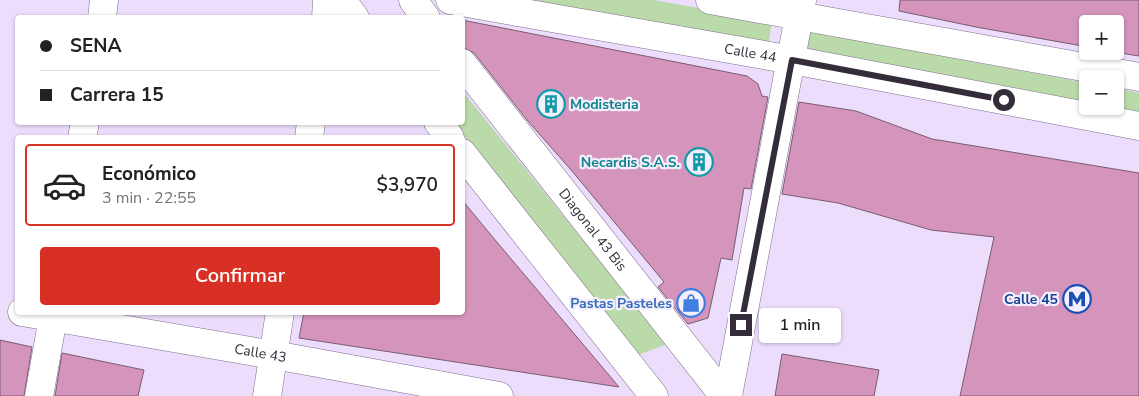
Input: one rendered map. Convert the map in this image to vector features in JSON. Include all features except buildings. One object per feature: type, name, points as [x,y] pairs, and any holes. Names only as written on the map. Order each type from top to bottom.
[{"type":"street","points":[[102,15],[104,0]]},
{"type":"street","points":[[326,15],[327,0]]},
{"type":"street","points":[[342,0],[353,15]]},
{"type":"street","points":[[413,0],[424,15]]},
{"type":"street","name":"Calle 44","points":[[450,0],[792,60],[1139,126]]},
{"type":"street","points":[[710,0],[801,8],[1139,77]]},
{"type":"street","points":[[728,396],[801,8]]},
{"type":"street","name":"Diagonal 43 Bis","points":[[465,67],[724,396]]},
{"type":"street","points":[[465,157],[654,396]]},
{"type":"street","points":[[0,309],[15,312]]},
{"type":"street","points":[[39,396],[54,315]]},
{"type":"street","name":"Calle 43","points":[[54,315],[499,396]]},
{"type":"street","points":[[267,396],[280,315]]},
{"type":"green space","points":[[505,0],[653,0],[772,21],[768,46]]},
{"type":"green space","points":[[808,31],[1079,82],[1079,102],[804,51]]},
{"type":"green space","points":[[1124,90],[1139,93],[1139,113],[1124,110]]},
{"type":"green space","points":[[465,94],[667,344],[638,355],[456,125],[465,125]]},
{"type":"place","name":"Modisteria","points":[[551,104]]},
{"type":"place","name":"Necardis S.A.S.","points":[[699,162]]},
{"type":"place","name":"Calle 45","points":[[1077,299]]},
{"type":"place","name":"Pastas Pasteles","points":[[691,303]]},
{"type":"route","points":[[741,325],[792,60],[1004,100]]}]
